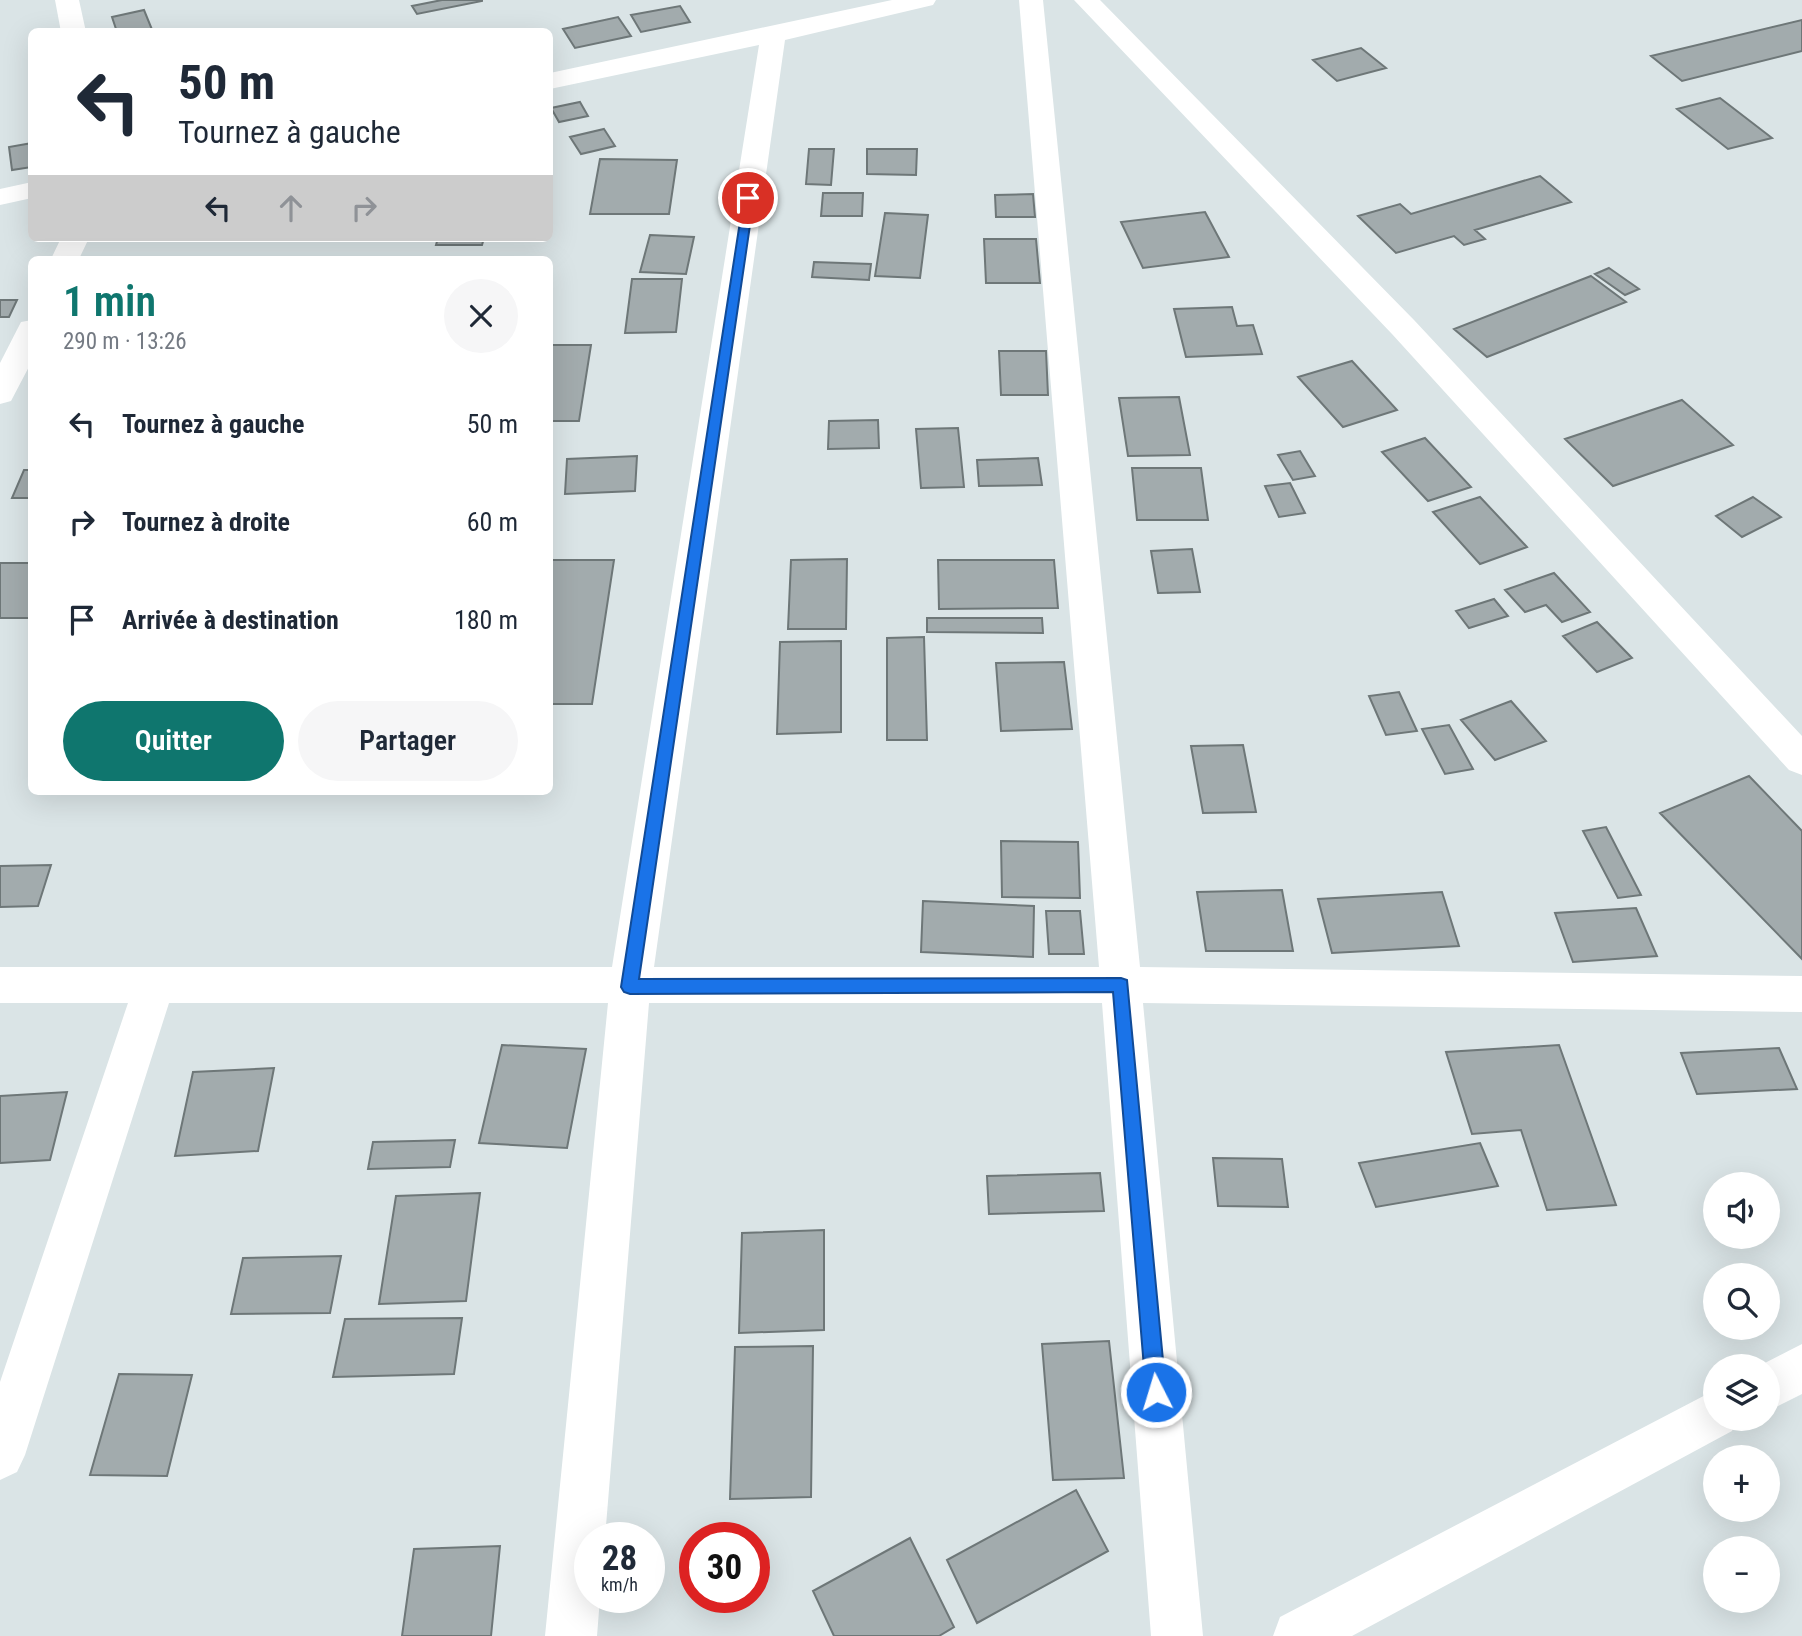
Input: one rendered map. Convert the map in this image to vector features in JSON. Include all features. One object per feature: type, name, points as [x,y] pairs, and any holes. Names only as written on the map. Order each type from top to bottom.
[{"type":"street","points":[[67,0],[73,28]]},
{"type":"street","points":[[553,80],[773,35],[923,0]]},
{"type":"street","points":[[1031,0],[1177,1636]]},
{"type":"street","points":[[1086,0],[1403,327],[1802,760]]},
{"type":"street","points":[[571,1636],[630,987],[773,35]]},
{"type":"street","points":[[0,197],[28,191]]},
{"type":"street","points":[[0,394],[28,337]]},
{"type":"street","points":[[0,985],[1121,985],[1802,994]]},
{"type":"street","points":[[0,1455],[154,986]]},
{"type":"street","points":[[1780,1380],[1802,1368]]},
{"type":"street","points":[[1299,1636],[1703,1421]]},
{"type":"building","points":[[442,0],[482,1],[417,14],[412,6]]},
{"type":"building","points":[[680,6],[690,22],[641,32],[631,15]]},
{"type":"building","points":[[144,10],[151,28],[116,28],[112,17]]},
{"type":"building","points":[[618,17],[631,36],[575,48],[563,29]]},
{"type":"building","points":[[1802,20],[1802,51],[1682,81],[1651,56]]},
{"type":"building","points":[[1361,48],[1386,68],[1337,81],[1313,60]]},
{"type":"building","points":[[1720,98],[1772,138],[1728,149],[1677,109]]},
{"type":"building","points":[[580,102],[588,116],[559,122],[553,108]]},
{"type":"building","points":[[604,129],[615,146],[581,154],[570,137]]},
{"type":"building","points":[[28,144],[28,168],[12,170],[9,147]]},
{"type":"building","points":[[809,149],[834,149],[831,185],[806,184]]},
{"type":"building","points":[[867,149],[917,149],[916,175],[867,174]]},
{"type":"building","points":[[600,159],[677,160],[669,214],[590,214]]},
{"type":"building","points":[[1540,176],[1571,202],[1475,230],[1485,239],[1464,245],[1454,236],[1396,253],[1358,216],[1400,204],[1411,214]]},
{"type":"building","points":[[823,193],[863,193],[862,216],[821,216]]},
{"type":"building","points":[[1033,194],[1035,217],[996,217],[995,195]]},
{"type":"building","points":[[1205,212],[1229,257],[1143,268],[1121,222]]},
{"type":"building","points":[[885,213],[928,215],[920,278],[875,276]]},
{"type":"building","points":[[650,235],[694,237],[686,274],[640,272]]},
{"type":"building","points":[[984,239],[1036,239],[1040,283],[986,283]]},
{"type":"building","points":[[437,242],[483,242],[482,245],[436,245]]},
{"type":"building","points":[[814,262],[871,264],[869,280],[812,277]]},
{"type":"building","points":[[1609,268],[1639,289],[1625,295],[1595,274]]},
{"type":"building","points":[[1591,276],[1626,302],[1487,357],[1454,329]]},
{"type":"building","points":[[632,279],[682,279],[676,332],[625,333]]},
{"type":"building","points":[[0,300],[17,300],[9,317],[0,317]]},
{"type":"building","points":[[1232,307],[1237,326],[1253,325],[1262,354],[1186,357],[1174,309]]},
{"type":"building","points":[[553,345],[591,345],[579,421],[553,421]]},
{"type":"building","points":[[999,351],[1046,351],[1048,395],[1001,395]]},
{"type":"building","points":[[1352,361],[1397,410],[1343,427],[1298,377]]},
{"type":"building","points":[[1179,397],[1190,455],[1128,456],[1119,398]]},
{"type":"building","points":[[1682,400],[1733,445],[1613,486],[1565,439]]},
{"type":"building","points":[[878,420],[879,448],[828,449],[829,421]]},
{"type":"building","points":[[958,428],[964,487],[921,488],[916,429]]},
{"type":"building","points":[[1425,438],[1471,487],[1428,501],[1382,452]]},
{"type":"building","points":[[1300,451],[1315,476],[1293,480],[1278,455]]},
{"type":"building","points":[[637,456],[635,491],[565,494],[567,459]]},
{"type":"building","points":[[1038,458],[1042,485],[979,486],[977,460]]},
{"type":"building","points":[[1132,468],[1201,468],[1208,520],[1137,520]]},
{"type":"building","points":[[24,470],[28,470],[28,498],[12,498]]},
{"type":"building","points":[[1290,483],[1305,513],[1279,517],[1265,486]]},
{"type":"building","points":[[1480,497],[1527,547],[1480,564],[1433,512]]},
{"type":"building","points":[[1753,497],[1781,517],[1742,537],[1716,516]]},
{"type":"building","points":[[1192,549],[1200,592],[1158,593],[1151,551]]},
{"type":"building","points":[[847,559],[846,629],[788,629],[791,560]]},
{"type":"building","points":[[553,560],[614,560],[592,704],[553,704]]},
{"type":"building","points":[[938,560],[1054,560],[1058,608],[939,609]]},
{"type":"building","points":[[0,563],[28,563],[28,618],[0,618]]},
{"type":"building","points":[[1554,573],[1590,612],[1562,622],[1546,605],[1525,612],[1505,590]]},
{"type":"building","points":[[1494,599],[1508,616],[1469,628],[1456,611]]},
{"type":"building","points":[[927,618],[1042,618],[1043,633],[927,632]]},
{"type":"building","points":[[1597,622],[1632,658],[1597,672],[1563,636]]},
{"type":"building","points":[[924,637],[927,740],[887,740],[887,638]]},
{"type":"building","points":[[841,641],[841,732],[777,734],[780,642]]},
{"type":"building","points":[[1064,662],[1072,729],[1001,731],[996,663]]},
{"type":"building","points":[[1399,692],[1417,731],[1386,735],[1369,696]]},
{"type":"building","points":[[1511,701],[1546,741],[1495,760],[1461,720]]},
{"type":"building","points":[[1449,725],[1473,769],[1445,774],[1422,729]]},
{"type":"building","points":[[1243,745],[1256,812],[1203,813],[1191,746]]},
{"type":"building","points":[[1749,776],[1802,831],[1802,959],[1660,813]]},
{"type":"building","points":[[1606,827],[1641,895],[1618,898],[1583,831]]},
{"type":"building","points":[[1001,841],[1078,842],[1080,898],[1002,897]]},
{"type":"building","points":[[51,865],[38,906],[0,907],[0,866]]},
{"type":"building","points":[[1282,890],[1293,951],[1206,951],[1197,892]]},
{"type":"building","points":[[1442,892],[1459,946],[1332,953],[1318,899]]},
{"type":"building","points":[[923,901],[1034,906],[1033,957],[921,952]]},
{"type":"building","points":[[1636,908],[1657,956],[1573,962],[1555,913]]},
{"type":"building","points":[[1046,911],[1080,911],[1084,954],[1049,954]]},
{"type":"building","points":[[502,1045],[586,1049],[567,1148],[479,1143]]},
{"type":"building","points":[[1559,1045],[1616,1205],[1547,1210],[1521,1130],[1472,1134],[1446,1052]]},
{"type":"building","points":[[1779,1048],[1797,1089],[1697,1094],[1681,1053]]},
{"type":"building","points":[[274,1068],[258,1151],[175,1156],[193,1072]]},
{"type":"building","points":[[67,1092],[50,1160],[0,1163],[0,1096]]},
{"type":"building","points":[[455,1140],[450,1167],[368,1169],[373,1142]]},
{"type":"building","points":[[1480,1143],[1498,1186],[1376,1207],[1359,1163]]},
{"type":"building","points":[[1213,1158],[1282,1159],[1288,1207],[1218,1206]]},
{"type":"building","points":[[1100,1173],[1104,1211],[989,1214],[987,1176]]},
{"type":"building","points":[[480,1193],[466,1301],[379,1304],[396,1196]]},
{"type":"building","points":[[824,1230],[824,1330],[739,1333],[742,1233]]},
{"type":"building","points":[[341,1256],[330,1313],[231,1314],[243,1258]]},
{"type":"building","points":[[462,1318],[454,1374],[333,1377],[345,1319]]},
{"type":"building","points":[[1109,1341],[1124,1478],[1053,1480],[1042,1344]]},
{"type":"building","points":[[813,1346],[811,1497],[730,1499],[735,1347]]},
{"type":"building","points":[[119,1374],[192,1375],[167,1476],[90,1475]]},
{"type":"building","points":[[1076,1490],[1108,1551],[977,1623],[947,1560]]},
{"type":"building","points":[[910,1538],[954,1627],[939,1636],[834,1636],[813,1591]]},
{"type":"building","points":[[500,1546],[491,1636],[402,1636],[414,1549]]},
{"type":"route","points":[[748,198],[630,987],[1121,985],[1156,1392]]}]
